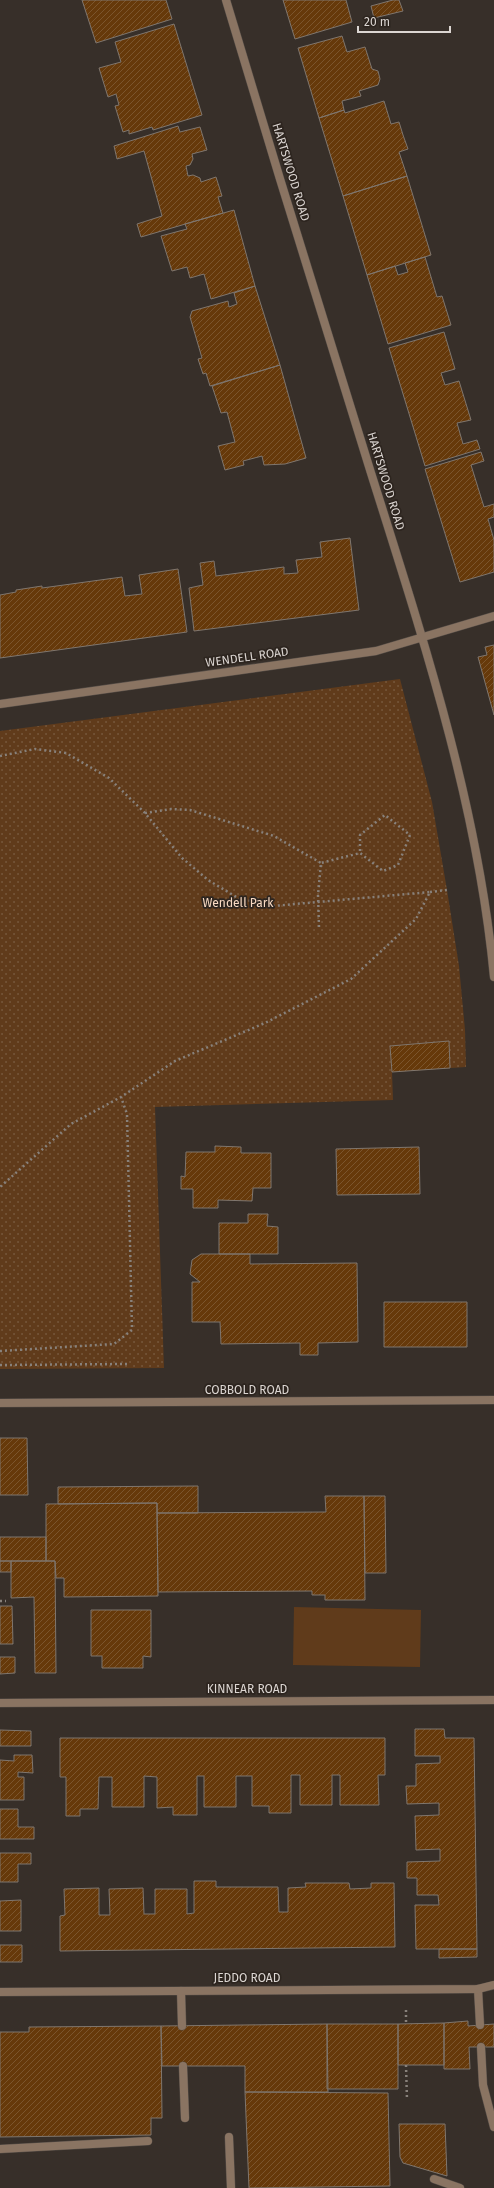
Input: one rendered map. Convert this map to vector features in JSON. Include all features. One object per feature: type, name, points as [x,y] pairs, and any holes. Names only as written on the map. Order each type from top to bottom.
[{"type":"street","name":"HARTSWOOD ROAD","points":[[226,0],[423,638],[472,831],[483,889],[494,978]]},
{"type":"street","name":"WENDELL ROAD","points":[[0,704],[376,651],[494,616]]},
{"type":"street","name":"COBBOLD ROAD","points":[[0,1403],[494,1400]]},
{"type":"street","name":"KINNEAR ROAD","points":[[0,1703],[494,1700]]},
{"type":"street","name":"JEDDO ROAD","points":[[0,1992],[478,1989],[494,1985]]},
{"type":"street","points":[[478,1989],[480,2025]]},
{"type":"street","points":[[181,1991],[182,2026]]},
{"type":"street","points":[[481,2047],[483,2085],[494,2127]]},
{"type":"street","points":[[183,2066],[185,2118]]},
{"type":"street","points":[[229,2137],[232,2188]]},
{"type":"street","points":[[0,2149],[148,2141]]},
{"type":"street","points":[[434,2179],[460,2188]]},
{"type":"path","points":[[0,756],[35,749],[66,753],[109,778],[145,813],[182,858],[208,880],[238,898],[273,906],[447,890]]},
{"type":"path","points":[[145,813],[171,809],[190,810],[274,836],[321,863],[360,853]]},
{"type":"path","points":[[385,815],[410,835],[398,865],[383,871],[360,853],[360,835],[385,815]]},
{"type":"path","points":[[319,927],[321,863]]},
{"type":"path","points":[[0,1187],[71,1124],[121,1097],[175,1062],[265,1024],[351,979],[416,919],[430,892]]},
{"type":"path","points":[[0,1351],[114,1344],[132,1330],[127,1114],[121,1097]]},
{"type":"path","points":[[0,1365],[127,1364]]},
{"type":"path","points":[[0,1601],[6,1601]]},
{"type":"path","points":[[406,2065],[407,2100]]},
{"type":"green space","name":"Wendell Park","points":[[400,679],[432,802],[447,890],[459,966],[465,1030],[466,1067],[392,1072],[393,1100],[155,1107],[164,1368],[0,1369],[0,731]]},
{"type":"green space","points":[[294,1607],[421,1610],[420,1667],[293,1665]]},
{"type":"building","points":[[82,0],[166,0],[172,19],[96,43]]},
{"type":"building","points":[[283,0],[346,0],[352,22],[295,39]]},
{"type":"building","points":[[393,0],[399,0],[403,11],[374,18],[371,6]]},
{"type":"building","points":[[174,24],[202,115],[153,130],[152,127],[129,134],[129,130],[123,132],[115,106],[119,105],[116,94],[108,97],[99,68],[121,62],[115,42]]},
{"type":"building","points":[[342,36],[347,52],[365,47],[372,69],[378,71],[380,79],[378,85],[359,91],[361,96],[342,101],[344,110],[319,118],[298,48]]},
{"type":"building","points":[[384,101],[391,124],[399,122],[408,149],[399,152],[407,176],[343,196],[319,118],[344,110],[345,113]]},
{"type":"building","points":[[178,126],[180,132],[200,127],[207,150],[192,154],[193,159],[190,165],[186,166],[188,176],[193,175],[200,178],[201,182],[216,177],[222,196],[218,197],[223,213],[141,237],[137,224],[162,216],[144,151],[117,159],[114,146]]},
{"type":"building","points":[[407,176],[431,255],[367,275],[343,196]]},
{"type":"building","points":[[234,210],[255,286],[211,299],[204,274],[190,278],[187,267],[172,271],[161,236],[187,229],[185,224]]},
{"type":"building","points":[[425,257],[437,297],[442,296],[451,325],[388,344],[367,275],[395,266],[398,275],[408,272],[405,263]]},
{"type":"building","points":[[255,286],[280,365],[210,386],[206,373],[203,374],[198,359],[202,358],[190,317],[192,311],[228,301],[229,307],[237,304],[234,293]]},
{"type":"building","points":[[444,332],[455,369],[441,373],[445,385],[459,381],[471,420],[457,423],[463,444],[477,440],[480,449],[425,466],[389,348]]},
{"type":"building","points":[[280,365],[306,458],[285,464],[264,465],[262,456],[243,461],[244,465],[225,470],[218,446],[235,442],[227,412],[221,413],[212,386]]},
{"type":"building","points":[[481,452],[484,461],[471,465],[484,507],[494,504],[494,517],[488,519],[494,540],[494,572],[460,582],[425,469]]},
{"type":"building","points":[[350,538],[359,610],[194,631],[189,588],[203,585],[200,563],[214,561],[216,576],[284,567],[284,574],[298,573],[296,560],[322,557],[320,542]]},
{"type":"building","points":[[178,569],[187,632],[0,658],[0,595],[16,592],[16,590],[42,586],[42,588],[122,577],[125,596],[142,594],[139,575]]},
{"type":"building","points":[[494,645],[494,715],[478,657],[487,655],[485,647]]},
{"type":"building","points":[[449,1041],[450,1068],[392,1072],[390,1046]]},
{"type":"building","points":[[215,1146],[241,1147],[241,1153],[271,1153],[271,1188],[253,1188],[252,1201],[218,1200],[218,1208],[193,1208],[193,1189],[181,1189],[181,1176],[185,1177],[186,1152],[215,1152]]},
{"type":"building","points":[[419,1147],[420,1194],[337,1195],[336,1149]]},
{"type":"building","points":[[248,1214],[268,1214],[267,1226],[278,1227],[278,1254],[219,1254],[219,1223],[248,1223]]},
{"type":"building","points":[[201,1254],[250,1254],[250,1264],[357,1263],[358,1342],[318,1343],[318,1355],[300,1355],[300,1343],[221,1344],[220,1322],[192,1322],[192,1282],[200,1282],[190,1274],[192,1260]]},
{"type":"building","points":[[384,1302],[467,1302],[467,1347],[384,1347]]},
{"type":"building","points":[[0,1438],[27,1438],[28,1495],[0,1495]]},
{"type":"building","points":[[198,1486],[198,1513],[157,1513],[157,1503],[58,1504],[58,1487]]},
{"type":"building","points":[[325,1496],[364,1496],[365,1600],[325,1600],[325,1595],[312,1595],[312,1591],[158,1592],[157,1513],[326,1512]]},
{"type":"building","points":[[364,1496],[385,1496],[386,1573],[365,1573]]},
{"type":"building","points":[[157,1503],[158,1596],[64,1597],[64,1578],[56,1578],[55,1561],[46,1561],[46,1504]]},
{"type":"building","points":[[0,1537],[46,1537],[46,1561],[0,1561]]},
{"type":"building","points":[[0,1561],[11,1561],[11,1572],[0,1572]]},
{"type":"building","points":[[11,1561],[55,1561],[56,1673],[35,1673],[34,1597],[11,1598]]},
{"type":"building","points":[[0,1606],[12,1606],[13,1644],[0,1644]]},
{"type":"building","points":[[91,1610],[151,1610],[151,1657],[143,1656],[143,1668],[102,1668],[102,1656],[91,1656]]},
{"type":"building","points":[[0,1657],[15,1657],[15,1673],[0,1674]]},
{"type":"building","points":[[415,1729],[444,1729],[445,1738],[474,1738],[477,1949],[416,1949],[415,1905],[439,1905],[438,1895],[417,1895],[417,1878],[407,1878],[407,1862],[440,1861],[440,1849],[416,1850],[415,1816],[439,1815],[439,1803],[407,1804],[406,1786],[416,1786],[416,1764],[440,1763],[440,1756],[415,1756]]},
{"type":"building","points":[[0,1730],[31,1731],[31,1746],[0,1746]]},
{"type":"building","points":[[60,1738],[385,1738],[385,1775],[378,1775],[379,1805],[340,1805],[340,1775],[332,1775],[332,1805],[300,1805],[300,1775],[291,1775],[291,1813],[269,1813],[269,1806],[252,1806],[252,1776],[236,1776],[236,1807],[204,1807],[204,1776],[197,1776],[197,1815],[173,1815],[173,1807],[157,1808],[157,1777],[144,1776],[144,1807],[112,1807],[112,1777],[99,1777],[98,1809],[80,1809],[80,1816],[66,1816],[66,1777],[60,1777]]},
{"type":"building","points":[[14,1755],[32,1755],[33,1773],[18,1772],[18,1777],[24,1777],[24,1800],[0,1800],[0,1760],[14,1761]]},
{"type":"building","points":[[0,1809],[18,1809],[18,1827],[34,1827],[34,1839],[0,1839]]},
{"type":"building","points":[[0,1853],[31,1853],[31,1864],[18,1864],[18,1882],[0,1882]]},
{"type":"building","points":[[194,1881],[216,1881],[216,1887],[278,1887],[279,1912],[288,1912],[288,1888],[306,1887],[305,1883],[349,1883],[350,1889],[371,1888],[371,1883],[394,1883],[395,1947],[60,1951],[60,1916],[65,1915],[64,1889],[99,1888],[99,1915],[110,1915],[109,1889],[143,1888],[144,1914],[155,1914],[155,1889],[187,1889],[187,1914],[194,1913]]},
{"type":"building","points":[[21,1900],[21,1931],[0,1931],[0,1901]]},
{"type":"building","points":[[0,1945],[22,1945],[22,1962],[0,1962]]},
{"type":"building","points":[[439,1949],[477,1949],[477,1957],[439,1958]]},
{"type":"building","points":[[468,2021],[468,2026],[494,2024],[494,2047],[469,2047],[470,2069],[444,2069],[444,2023]]},
{"type":"building","points":[[444,2023],[444,2065],[398,2065],[398,2024]]},
{"type":"building","points":[[327,2024],[328,2092],[245,2092],[245,2066],[162,2066],[161,2026]]},
{"type":"building","points":[[327,2024],[398,2024],[398,2089],[327,2089]]},
{"type":"building","points":[[161,2026],[162,2118],[151,2118],[151,2135],[0,2137],[0,2032],[29,2032],[29,2027]]},
{"type":"building","points":[[245,2092],[388,2093],[390,2186],[249,2188]]},
{"type":"building","points":[[399,2124],[445,2124],[447,2176],[403,2163],[400,2157]]}]
